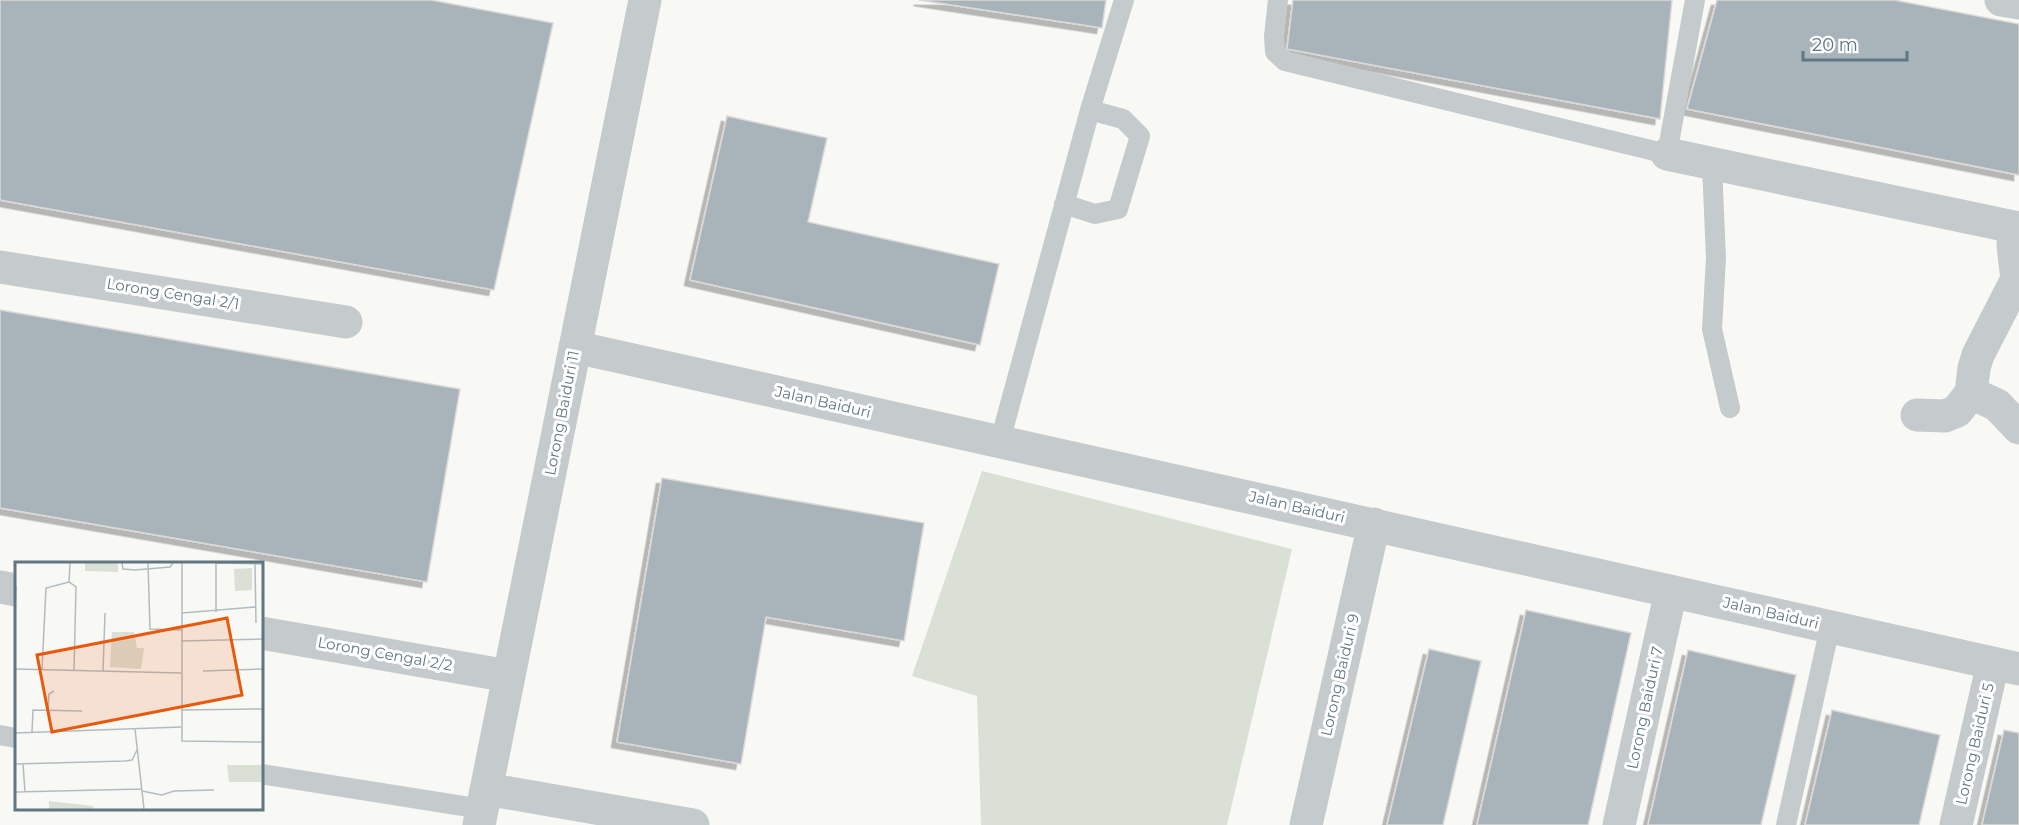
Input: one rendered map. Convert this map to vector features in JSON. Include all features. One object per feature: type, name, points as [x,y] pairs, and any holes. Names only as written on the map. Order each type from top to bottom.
[{"type":"street","name":"Lorong Baiduri 11","points":[[482,808],[645,0]]},
{"type":"street","points":[[2001,0],[2019,3]]},
{"type":"street","points":[[1667,154],[2016,227],[2014,262],[2018,279],[1978,355],[1971,393],[1957,411],[1945,416],[1917,416]]},
{"type":"street","name":"Lorong Cengal 2/1","points":[[0,267],[346,322]]},
{"type":"street","name":"Jalan Baiduri","points":[[575,346],[2006,666]]},
{"type":"street","points":[[1971,393],[1997,405],[2019,428]]},
{"type":"street","name":"Lorong Baiduri 9","points":[[1306,825],[1374,525]]},
{"type":"street","points":[[0,587],[15,590]]},
{"type":"street","name":"Lorong Baiduri 7","points":[[1619,825],[1671,591]]},
{"type":"street","name":"Lorong Cengal 2/2","points":[[262,633],[509,676]]},
{"type":"street","name":"Lorong Baiduri 5","points":[[1956,825],[2006,666]]},
{"type":"street","points":[[482,808],[693,825]]},
{"type":"lane","points":[[1000,441],[1090,110],[1125,0]]},
{"type":"lane","points":[[1278,0],[1274,44],[1275,52],[1285,60],[1667,154],[1695,0]]},
{"type":"lane","points":[[1065,204],[1095,214],[1118,209],[1140,136],[1123,119],[1090,110]]},
{"type":"lane","points":[[1712,165],[1716,258],[1712,329],[1730,408]]},
{"type":"lane","points":[[1786,825],[1830,627]]},
{"type":"lane","points":[[0,735],[15,738]]},
{"type":"lane","points":[[262,774],[482,808]]},
{"type":"shaded area","points":[[982,471],[1292,549],[1227,825],[981,825],[977,696],[912,676]]},
{"type":"building","points":[[0,0],[431,0],[553,23],[494,290],[0,200]]},
{"type":"building","points":[[919,0],[1106,0],[1102,28]]},
{"type":"building","points":[[1293,0],[1672,0],[1660,119],[1287,49]]},
{"type":"building","points":[[1717,0],[1894,0],[2019,24],[2019,175],[1687,109]]},
{"type":"building","points":[[727,116],[827,138],[808,222],[999,264],[980,345],[690,280]]},
{"type":"building","points":[[0,310],[460,389],[427,582],[0,508]]},
{"type":"building","points":[[662,478],[924,523],[904,641],[766,617],[741,764],[617,742]]},
{"type":"building","points":[[1526,610],[1631,633],[1588,825],[1477,825]]},
{"type":"building","points":[[1429,649],[1481,661],[1443,825],[1387,825]]},
{"type":"building","points":[[1688,650],[1796,675],[1761,825],[1648,825]]},
{"type":"building","points":[[1832,710],[1940,735],[1919,825],[1805,825]]},
{"type":"building","points":[[2004,730],[2019,733],[2019,825],[1982,825]]}]
